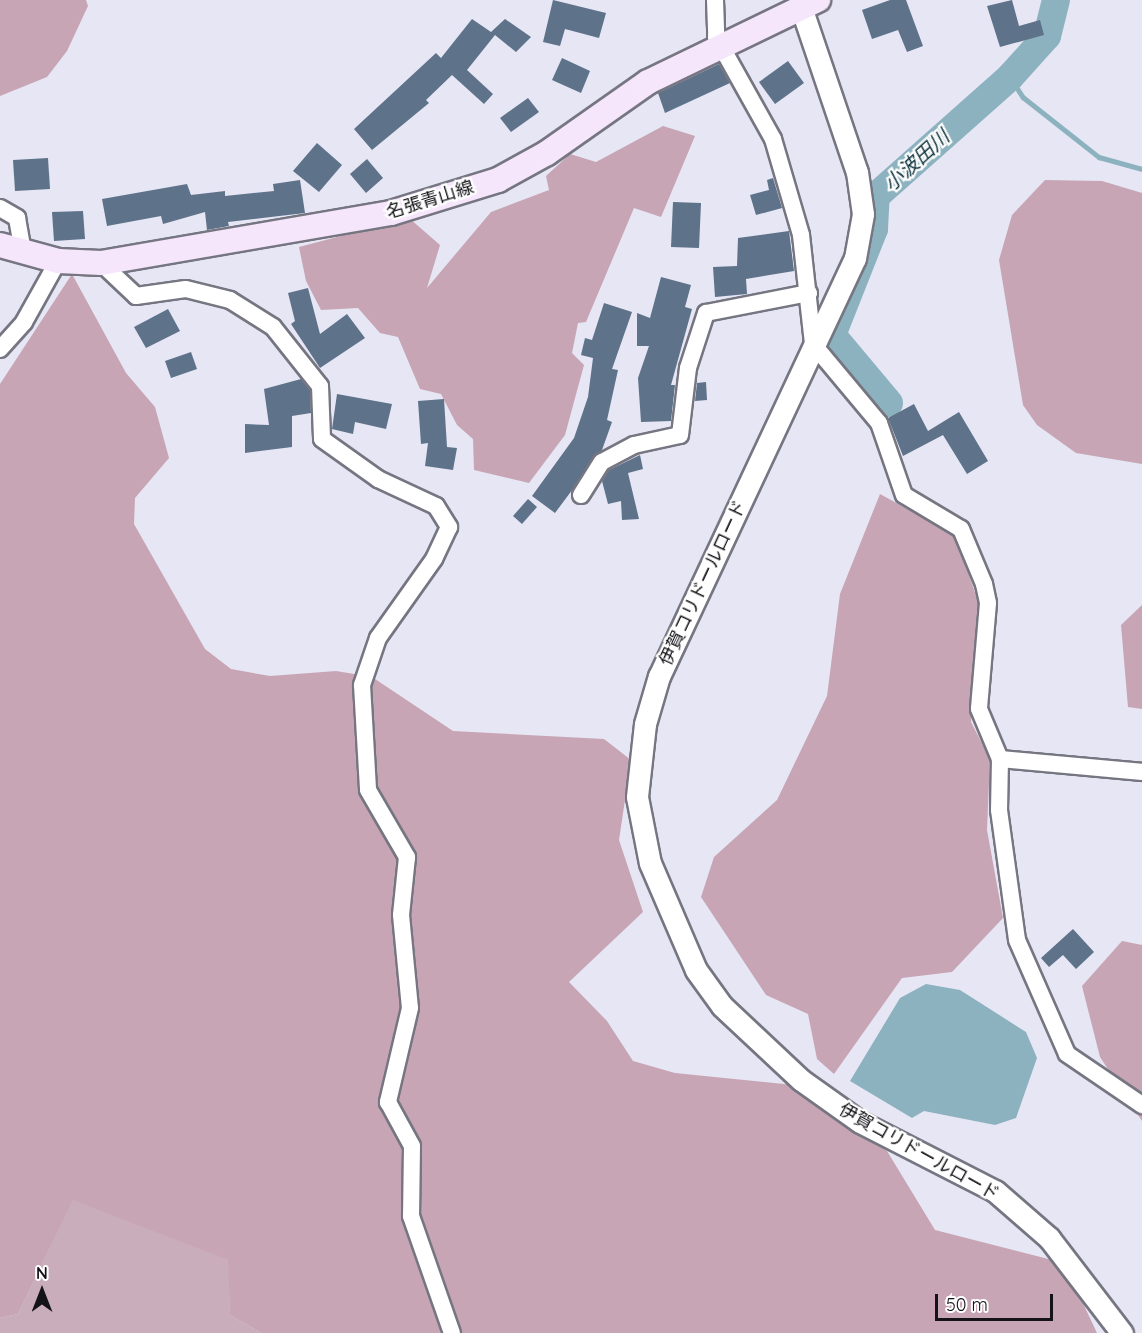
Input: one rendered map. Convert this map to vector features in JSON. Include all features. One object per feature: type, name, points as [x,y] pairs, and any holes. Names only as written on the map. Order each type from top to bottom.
[{"type":"main road","name":"名張青山線","points":[[0,245],[58,261],[101,263],[391,213],[498,180],[547,153],[648,81],[806,2]]},
{"type":"street","points":[[716,0],[716,37],[722,43],[773,139],[801,235],[813,344],[879,423],[904,495],[961,529],[970,542],[988,603],[978,709],[1000,759],[999,810],[1021,950],[1067,1054],[1142,1105]]},
{"type":"street","name":"伊賀コリドールロード","points":[[806,2],[856,172],[862,214],[855,258],[659,676],[645,724],[637,797],[650,863],[696,969],[722,1006],[770,1054],[860,1122],[995,1191],[1048,1238],[1122,1333]]},
{"type":"street","points":[[0,208],[17,218],[23,252]]},
{"type":"street","points":[[0,349],[24,322],[58,261]]},
{"type":"street","points":[[101,263],[136,297],[186,289],[230,300],[273,327],[320,386],[322,439],[378,479],[436,506],[450,527],[434,560],[378,638],[362,685],[368,790],[407,857],[401,915],[410,1008],[388,1102],[412,1146],[411,1216],[452,1333]]},
{"type":"street","points":[[581,495],[602,462],[634,445],[680,435],[688,368],[706,313],[809,293]]},
{"type":"street","points":[[1000,759],[1142,772]]},
{"type":"shaded area","points":[[0,0],[86,0],[88,6],[67,51],[47,77],[0,96]]},
{"type":"shaded area","points":[[663,126],[695,136],[661,217],[634,208],[586,322],[578,323],[572,353],[584,365],[565,435],[529,483],[474,470],[473,439],[457,425],[441,394],[420,389],[398,337],[380,333],[358,308],[321,310],[306,281],[299,247],[409,218],[440,245],[427,288],[491,212],[549,190],[546,176],[570,154],[596,162]]},
{"type":"shaded area","points":[[1045,180],[1102,181],[1142,193],[1142,464],[1076,453],[1037,425],[1023,405],[999,260],[1012,215]]},
{"type":"shaded area","points":[[72,274],[126,373],[155,407],[169,458],[135,498],[134,524],[205,649],[231,669],[270,676],[336,671],[372,677],[453,731],[604,739],[631,760],[619,840],[643,912],[569,982],[607,1021],[633,1061],[675,1073],[794,1085],[887,1151],[935,1230],[1064,1263],[1097,1333],[261,1333],[230,1315],[228,1260],[73,1200],[18,1314],[0,1318],[0,384]]},
{"type":"shaded area","points":[[880,494],[955,535],[979,604],[971,722],[990,759],[987,830],[1003,918],[952,972],[902,978],[834,1074],[817,1059],[808,1014],[766,995],[701,897],[714,857],[777,800],[827,696],[840,594]]},
{"type":"shaded area","points":[[1142,605],[1142,709],[1128,707],[1121,625]]},
{"type":"shaded area","points":[[1122,941],[1142,945],[1142,1121],[1100,1057],[1082,986]]},
{"type":"shaded area","points":[[73,1199],[229,1260],[230,1315],[261,1333],[0,1333],[0,1318],[18,1314]]},
{"type":"water","points":[[926,984],[960,990],[1026,1032],[1037,1058],[1016,1118],[995,1125],[924,1111],[912,1118],[850,1081],[900,998]]},
{"type":"building","points":[[553,0],[606,13],[599,38],[565,29],[560,46],[543,42]]},
{"type":"building","points":[[890,0],[906,0],[923,46],[907,52],[898,30],[872,39],[862,10]]},
{"type":"building","points":[[1012,0],[1019,26],[1040,20],[1044,35],[1000,47],[987,6]]},
{"type":"building","points":[[472,19],[491,32],[505,19],[531,37],[516,52],[495,35],[467,70],[493,94],[484,104],[452,75],[426,100],[429,103],[372,150],[354,129],[436,53],[441,58]]},
{"type":"building","points":[[562,58],[590,71],[581,93],[552,80]]},
{"type":"building","points":[[788,61],[804,83],[775,104],[759,82]]},
{"type":"building","points":[[719,64],[730,83],[665,113],[658,93]]},
{"type":"building","points":[[528,98],[539,112],[511,132],[500,118]]},
{"type":"building","points":[[317,143],[342,165],[319,192],[293,171]]},
{"type":"building","points":[[48,158],[50,189],[15,191],[13,160]]},
{"type":"building","points":[[367,159],[383,178],[366,193],[350,174]]},
{"type":"building","points":[[773,178],[782,208],[756,215],[750,195],[769,190],[767,180]]},
{"type":"building","points":[[300,180],[305,213],[228,222],[229,226],[207,230],[205,212],[163,224],[161,216],[107,226],[102,199],[187,184],[191,195],[225,191],[225,196],[274,191],[273,184]]},
{"type":"building","points":[[673,202],[701,203],[699,248],[671,247]]},
{"type":"building","points":[[83,211],[85,239],[54,241],[52,212]]},
{"type":"building","points":[[789,231],[794,271],[746,279],[747,294],[715,297],[713,267],[737,266],[738,238]]},
{"type":"building","points":[[661,277],[691,285],[685,307],[692,309],[671,385],[675,385],[671,421],[641,422],[638,378],[649,346],[637,346],[637,313],[650,318]]},
{"type":"building","points":[[308,288],[320,334],[347,314],[365,338],[320,368],[291,324],[295,321],[288,293]]},
{"type":"building","points":[[604,303],[632,312],[612,369],[618,370],[607,420],[612,422],[602,450],[555,513],[532,496],[574,438],[588,397],[593,358],[581,355],[585,338],[592,340]]},
{"type":"building","points":[[168,309],[180,331],[146,348],[134,327]]},
{"type":"building","points":[[191,352],[197,369],[171,378],[165,361]]},
{"type":"building","points":[[301,379],[310,390],[311,413],[292,416],[292,447],[245,453],[245,424],[269,425],[264,389]]},
{"type":"building","points":[[706,382],[707,400],[695,401],[697,383]]},
{"type":"building","points":[[337,394],[392,404],[386,429],[355,422],[353,434],[332,429]]},
{"type":"building","points":[[444,399],[447,447],[457,448],[453,470],[425,466],[428,443],[421,444],[418,401]]},
{"type":"building","points":[[914,404],[928,431],[959,412],[988,461],[967,474],[943,435],[903,456],[888,418]]},
{"type":"building","points":[[640,455],[643,469],[628,473],[639,519],[622,520],[621,501],[608,504],[602,481],[609,470]]},
{"type":"building","points":[[528,499],[537,507],[522,524],[513,516]]},
{"type":"building","points":[[1073,929],[1094,952],[1076,969],[1063,955],[1049,967],[1041,958]]},
{"type":"waterway","name":"小波田川","points":[[889,403],[832,335],[874,229],[876,196],[1010,77],[1047,36],[1056,0]]},
{"type":"waterway","points":[[1010,77],[1023,97],[1099,157],[1142,169]]}]
